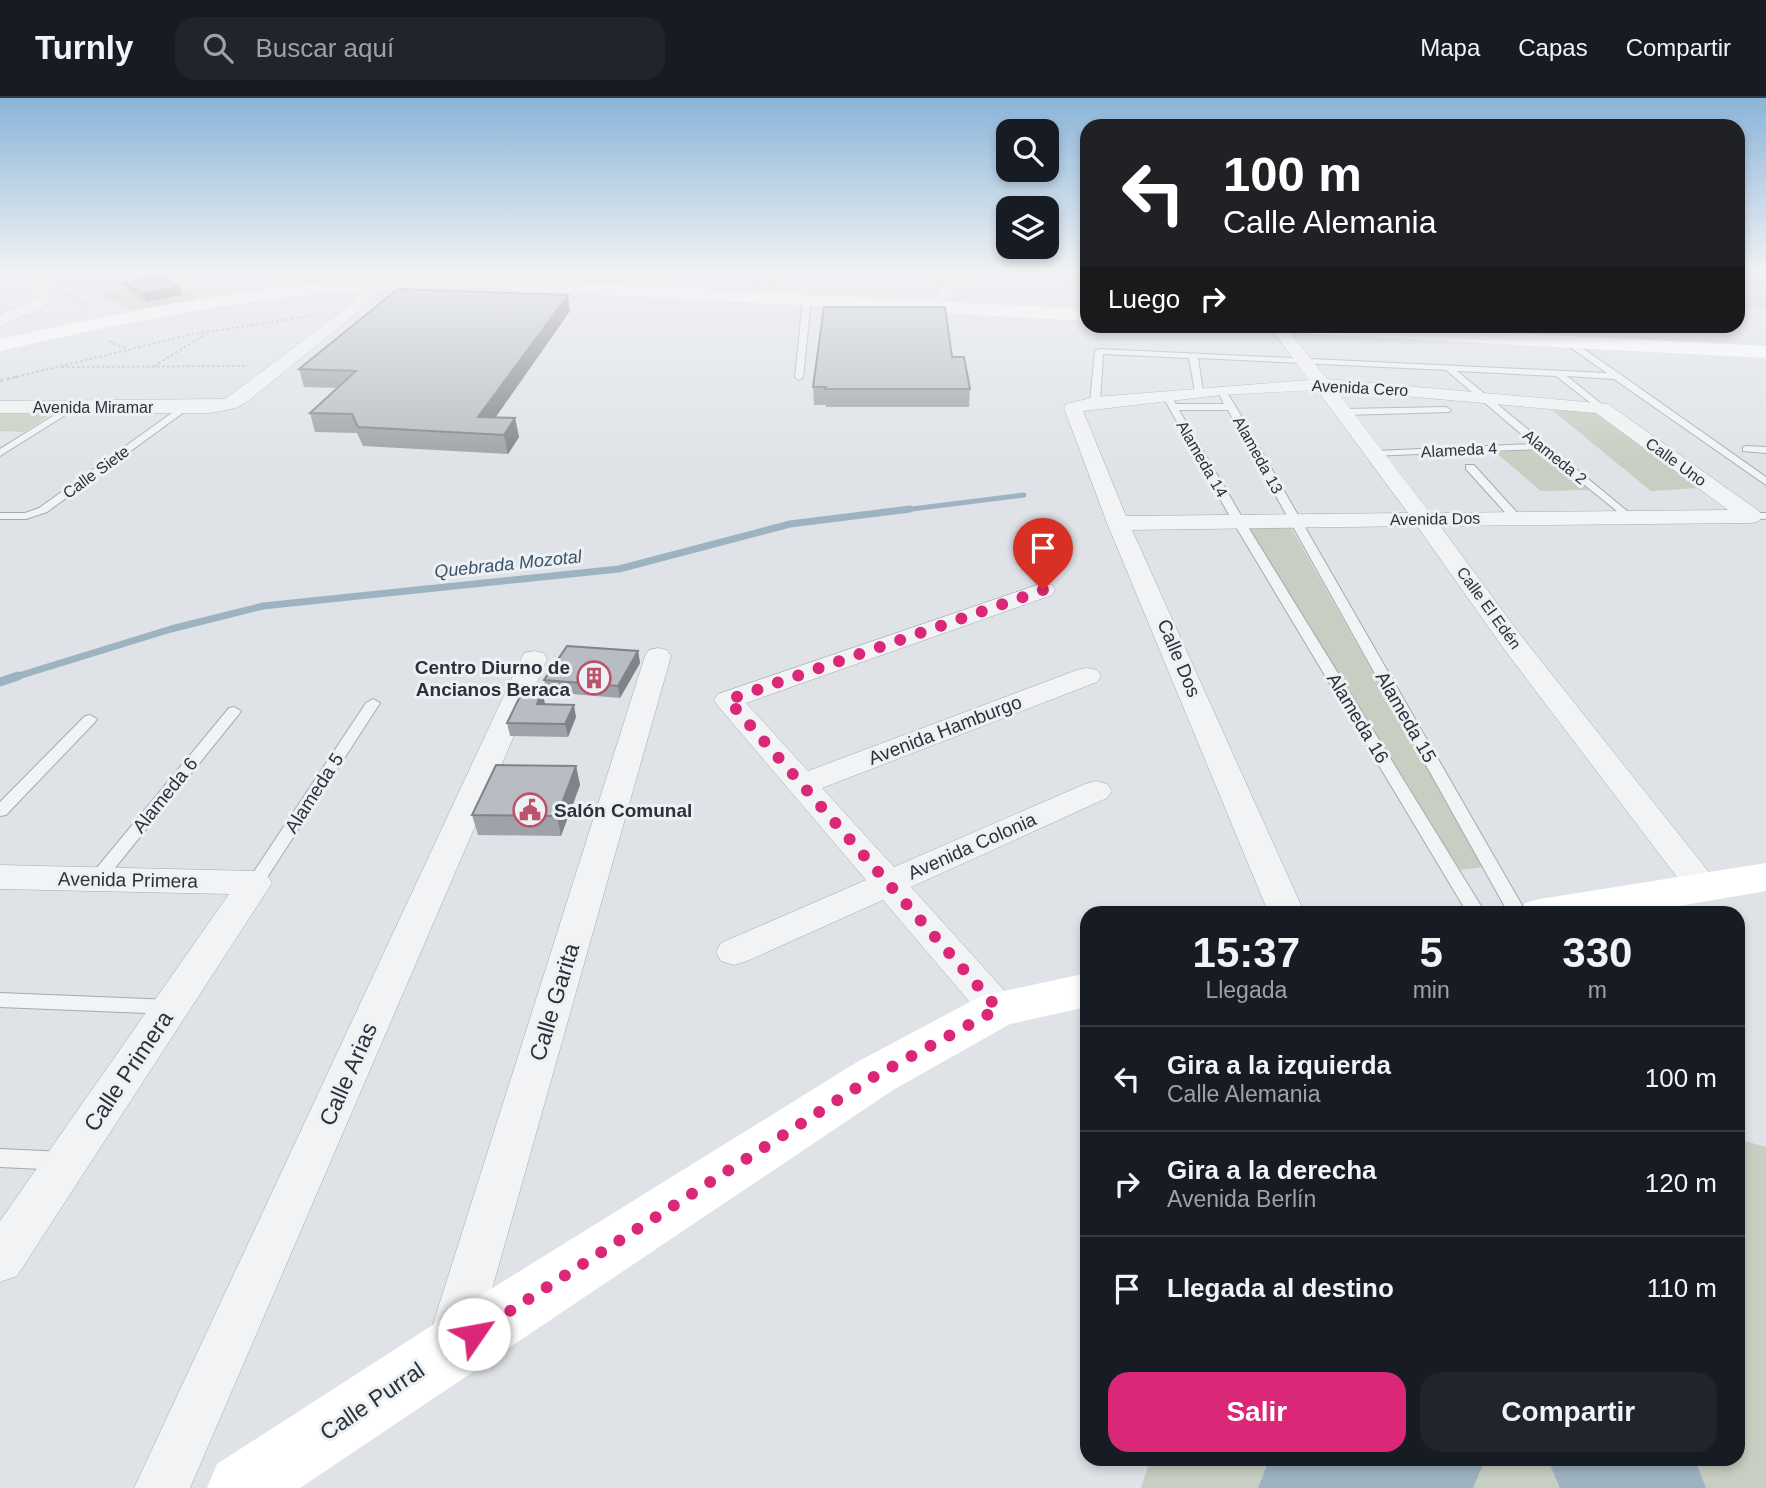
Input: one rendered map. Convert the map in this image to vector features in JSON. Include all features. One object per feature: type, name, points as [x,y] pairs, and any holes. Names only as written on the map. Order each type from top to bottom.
[{"type":"main road","points":[[0,345],[36,337]]},
{"type":"main road","points":[[1516,337],[1766,352]]},
{"type":"main road","points":[[1592,906],[1766,877]]},
{"type":"main road","name":"Calle Purral","points":[[241,1488],[450,1349],[875,1076],[998,1009],[1080,991]]},
{"type":"street","name":"Avenida Miramar","points":[[0,407],[186,407],[230,404],[318,337]]},
{"type":"street","name":"Calle El Edén","points":[[1286,337],[1345,412],[1513,643],[1704,889]]},
{"type":"street","name":"Avenida Cero","points":[[1086,404],[1170,401],[1199,392],[1324,384],[1601,408]]},
{"type":"street","name":"Calle Dos","points":[[1086,404],[1073,408],[1073,413],[1284,906]]},
{"type":"street","name":"Calle Uno","points":[[1601,408],[1759,516]]},
{"type":"street","name":"Avenida Dos","points":[[1118,523],[1759,516]]},
{"type":"street","points":[[998,1009],[728,700],[1043,590]]},
{"type":"street","name":"Calle Garita","points":[[450,1349],[658,656]]},
{"type":"street","name":"Calle Arias","points":[[162,1488],[534,659]]},
{"type":"street","name":"Avenida Hamburgo","points":[[803,784],[1087,676]]},
{"type":"street","name":"Avenida Colonia","points":[[734,952],[1096,791]]},
{"type":"street","name":"Avenida Primera","points":[[0,877],[255,883]]},
{"type":"street","name":"Calle Primera","points":[[0,1260],[255,883]]},
{"type":"lane","points":[[799,377],[803,337]]},
{"type":"lane","points":[[1567,341],[1766,482]]},
{"type":"lane","points":[[1086,404],[1098,351],[1615,376]]},
{"type":"lane","points":[[1193,356],[1199,392]]},
{"type":"lane","name":"Alameda 2","points":[[1449,369],[1628,517]]},
{"type":"lane","points":[[1559,374],[1601,408]]},
{"type":"lane","name":"Alameda 13","points":[[1221,390],[1294,521]]},
{"type":"lane","points":[[1170,401],[1231,407]]},
{"type":"lane","name":"Alameda 14","points":[[1170,401],[1238,522]]},
{"type":"lane","points":[[0,453],[72,407]]},
{"type":"lane","name":"Calle Siete","points":[[0,516],[26,516],[43,510],[186,407]]},
{"type":"lane","points":[[1345,412],[1446,410]]},
{"type":"lane","name":"Alameda 4","points":[[1376,454],[1543,446]]},
{"type":"lane","points":[[1747,449],[1766,450]]},
{"type":"lane","points":[[1470,467],[1516,518]]},
{"type":"lane","name":"Alameda 15","points":[[1294,521],[1513,906]]},
{"type":"lane","name":"Alameda 16","points":[[1238,522],[1472,906]]},
{"type":"lane","name":"Alameda 5","points":[[255,883],[373,703]]},
{"type":"lane","name":"Alameda 6","points":[[96,880],[234,711]]},
{"type":"lane","points":[[0,811],[90,719]]},
{"type":"lane","points":[[0,1000],[172,1007]]},
{"type":"lane","points":[[0,1158],[67,1161]]},
{"type":"path","points":[[0,381],[189,337]]},
{"type":"path","points":[[153,367],[202,337]]},
{"type":"path","points":[[54,368],[282,366]]},
{"type":"green space","points":[[1547,406],[1595,412],[1605,416],[1698,488],[1651,491]]},
{"type":"green space","points":[[56,411],[24,432],[0,431],[0,412]]},
{"type":"green space","points":[[1542,449],[1589,490],[1541,491],[1495,452]]},
{"type":"green space","points":[[1289,524],[1483,867],[1460,870],[1246,525]]},
{"type":"green space","points":[[1745,1141],[1766,1147],[1766,1488],[1141,1488],[1148,1466],[1745,1466]]},
{"type":"building","points":[[339,337],[537,337],[478,417],[515,418],[504,435],[358,427],[352,414],[310,413],[356,371],[299,369]]},
{"type":"building","points":[[820,337],[949,337],[952,357],[964,357],[970,389],[825,389],[826,387],[813,387]]},
{"type":"building","points":[[567,646],[638,651],[618,686],[544,680]]},
{"type":"building","points":[[522,692],[542,692],[537,704],[574,705],[565,724],[507,723]]},
{"type":"building","points":[[496,765],[576,766],[557,816],[472,815]]},
{"type":"waterway","name":"Quebrada Mozotal","points":[[896,511],[1024,495]]},
{"type":"waterway","name":"Quebrada Mozotal","points":[[12,678],[171,629],[263,606],[619,569],[790,524],[910,509]]},
{"type":"waterway","name":"Quebrada Mozotal","points":[[12,678],[18,676]]},
{"type":"waterway","name":"Quebrada Mozotal","points":[[0,682],[12,678]]},
{"type":"waterway","points":[[1302,1488],[1411,1466]]},
{"type":"waterway","points":[[1607,1466],[1662,1488]]},
{"type":"place","name":"Centro Diurno de Ancianos Beraca","points":[[594,678]]},
{"type":"place","name":"Salón Comunal","points":[[530,810]]},
{"type":"route","points":[[474,1334],[875,1076],[998,1009],[728,700],[1043,590]]}]
